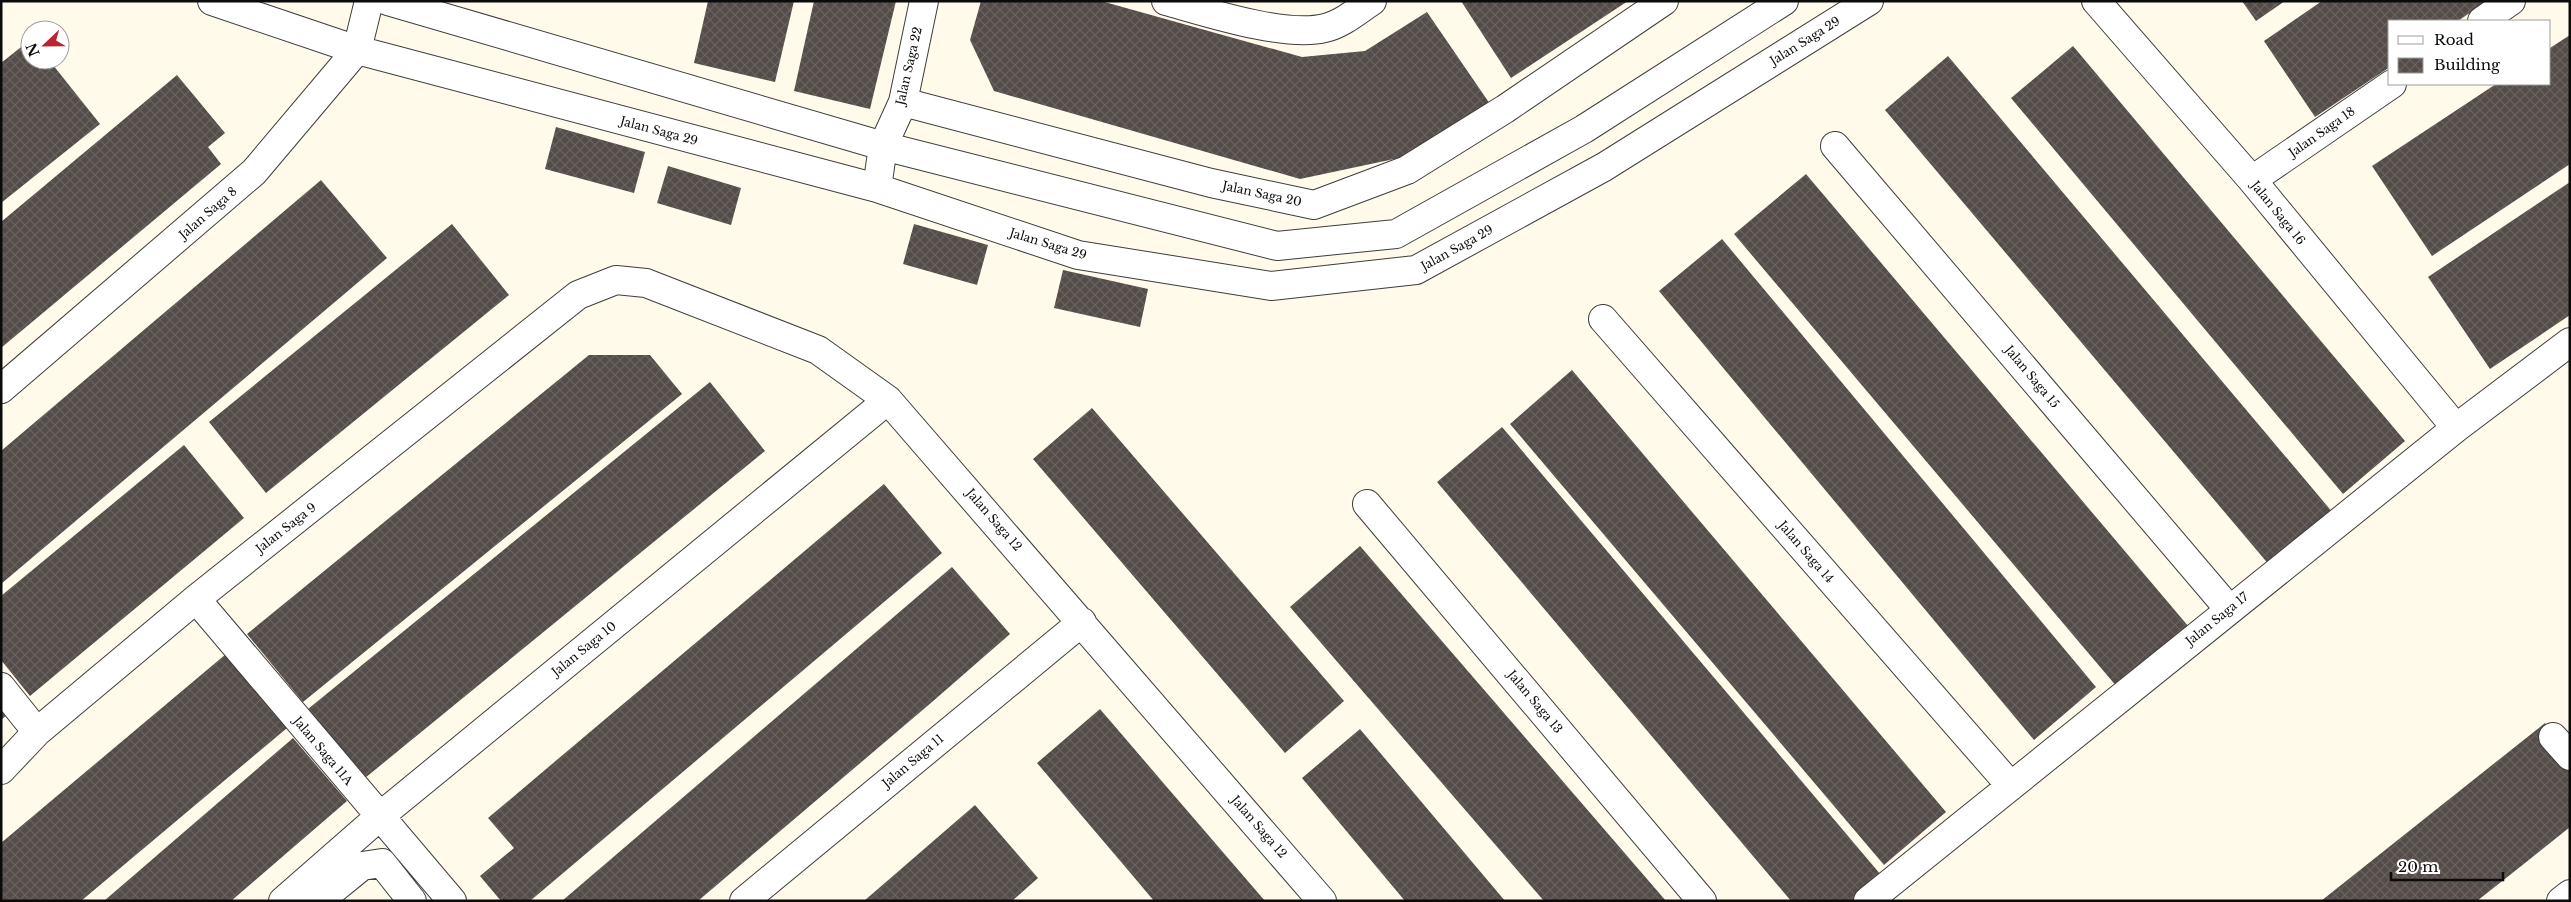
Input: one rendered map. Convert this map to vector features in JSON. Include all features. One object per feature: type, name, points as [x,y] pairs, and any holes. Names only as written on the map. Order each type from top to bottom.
[{"type":"street","name":"Jalan Saga 29","points":[[212,1],[357,50],[878,188],[1078,255],[1270,286],[1416,270],[1604,167],[1869,1]]},
{"type":"street","name":"Jalan Saga 8","points":[[1,389],[254,172],[357,50],[369,1]]},
{"type":"street","points":[[388,1],[883,146],[1277,246],[1396,234],[1584,128],[1784,1]]},
{"type":"street","name":"Jalan Saga 22","points":[[878,188],[883,146],[903,102],[924,1]]},
{"type":"street","points":[[1166,1],[1259,25],[1308,30],[1337,24],[1372,1]]},
{"type":"street","name":"Jalan Saga 20","points":[[903,102],[1211,183],[1314,205],[1407,170],[1505,109],[1664,1]]},
{"type":"street","name":"Jalan Saga 16","points":[[2096,1],[2252,180],[2456,428]]},
{"type":"street","points":[[2483,20],[2511,1]]},
{"type":"street","name":"Jalan Saga 18","points":[[2252,180],[2391,85]]},
{"type":"street","name":"Jalan Saga 15","points":[[1835,146],[2229,609]]},
{"type":"street","name":"Jalan Saga 12","points":[[578,295],[616,280],[646,282],[818,350],[888,400],[1322,901]]},
{"type":"street","name":"Jalan Saga 9","points":[[1,770],[37,732],[196,599],[578,295]]},
{"type":"street","name":"Jalan Saga 14","points":[[1602,318],[2010,785]]},
{"type":"street","name":"Jalan Saga 17","points":[[1868,901],[2456,428],[2570,342]]},
{"type":"street","name":"Jalan Saga 10","points":[[283,901],[379,817],[888,400]]},
{"type":"street","name":"Jalan Saga 13","points":[[1368,504],[1702,901]]},
{"type":"street","name":"Jalan Saga 11A","points":[[196,599],[452,901]]},
{"type":"street","name":"Jalan Saga 11","points":[[744,901],[1082,622]]},
{"type":"street","points":[[1,687],[37,732]]},
{"type":"street","points":[[319,901],[362,866],[382,863],[412,901]]},
{"type":"street","points":[[2561,901],[2570,894]]},
{"type":"building","points":[[708,1],[794,1],[775,82],[694,63]]},
{"type":"building","points":[[814,1],[896,1],[870,109],[794,91]]},
{"type":"building","points":[[981,1],[1101,1],[1302,57],[1365,51],[1427,12],[1490,104],[1413,155],[1300,179],[994,91],[970,40]]},
{"type":"building","points":[[1461,1],[1628,1],[1511,78]]},
{"type":"building","points":[[2242,1],[2285,1],[2256,21]]},
{"type":"building","points":[[2322,1],[2487,1],[2459,20],[2388,20],[2388,68],[2315,117],[2264,41]]},
{"type":"building","points":[[2570,35],[2570,164],[2432,256],[2372,166],[2494,85],[2551,85],[2551,47]]},
{"type":"building","points":[[2073,46],[2405,441],[2343,494],[2011,98]]},
{"type":"building","points":[[20,48],[20,70],[57,70],[100,124],[1,203],[1,63]]},
{"type":"building","points":[[1948,56],[2339,520],[2276,573],[1885,110]]},
{"type":"building","points":[[177,75],[225,133],[208,147],[221,164],[1,348],[1,222]]},
{"type":"building","points":[[556,127],[645,152],[634,193],[545,169]]},
{"type":"building","points":[[668,166],[741,188],[731,225],[657,203]]},
{"type":"building","points":[[1806,174],[2194,633],[2123,694],[1734,234]]},
{"type":"building","points":[[321,180],[387,258],[1,584],[1,451]]},
{"type":"building","points":[[2570,182],[2570,315],[2490,369],[2428,277]]},
{"type":"building","points":[[452,224],[509,295],[266,493],[209,422]]},
{"type":"building","points":[[914,224],[988,245],[977,285],[903,264]]},
{"type":"building","points":[[1722,239],[2096,687],[2034,740],[1659,291]]},
{"type":"building","points":[[1063,270],[1148,289],[1140,327],[1054,308]]},
{"type":"building","points":[[589,355],[650,355],[682,394],[303,702],[247,634]]},
{"type":"building","points":[[1572,370],[1946,812],[1884,865],[1510,424]]},
{"type":"building","points":[[710,382],[765,451],[365,778],[308,709]]},
{"type":"building","points":[[1092,408],[1344,701],[1285,753],[1033,459]]},
{"type":"building","points":[[1502,427],[1892,888],[1878,901],[1791,901],[1437,482]]},
{"type":"building","points":[[184,445],[244,518],[30,696],[1,660],[1,596]]},
{"type":"building","points":[[884,484],[942,553],[530,901],[501,901],[480,876],[514,848],[488,818]]},
{"type":"building","points":[[1360,546],[1666,901],[1544,901],[1290,607]]},
{"type":"building","points":[[952,567],[1010,634],[932,702],[698,901],[562,901]]},
{"type":"building","points":[[226,654],[287,728],[81,901],[1,901],[1,843]]},
{"type":"building","points":[[1,706],[8,714],[1,720]]},
{"type":"building","points":[[1100,709],[1265,901],[1154,901],[1037,763]]},
{"type":"building","points":[[2545,723],[2570,755],[2570,827],[2525,863],[2477,901],[2321,901]]},
{"type":"building","points":[[1360,729],[1505,901],[1405,901],[1302,778]]},
{"type":"building","points":[[293,738],[347,801],[231,901],[104,901]]},
{"type":"building","points":[[975,805],[1038,878],[1012,901],[864,901]]}]
